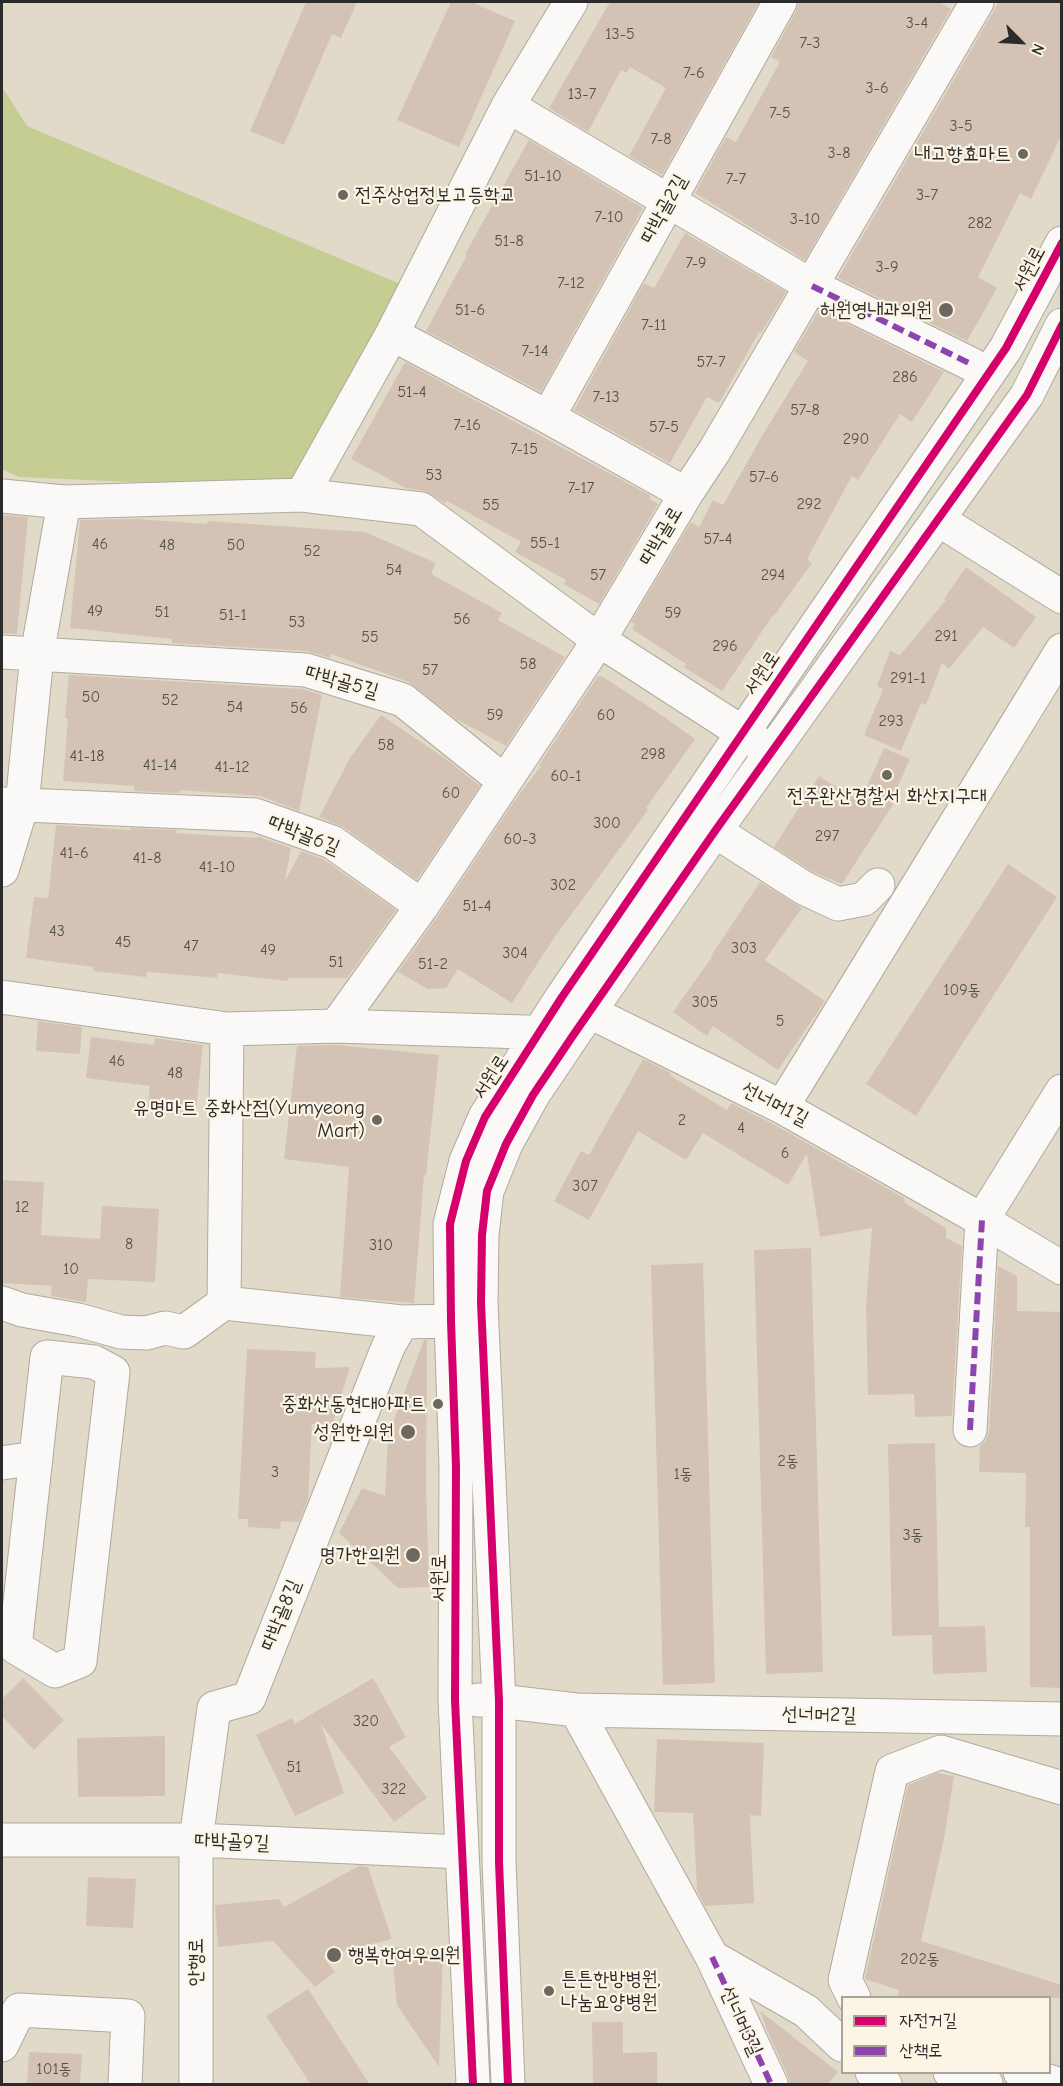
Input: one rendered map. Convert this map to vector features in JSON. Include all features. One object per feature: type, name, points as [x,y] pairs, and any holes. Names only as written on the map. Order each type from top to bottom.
[{"type":"street","points":[[303,495],[392,334],[508,106],[571,2]]},
{"type":"street","name":"따박골2길","points":[[548,417],[780,2]]},
{"type":"street","points":[[812,286],[978,2]]},
{"type":"street","points":[[508,106],[812,286],[973,364]]},
{"type":"street","name":"서원로","points":[[508,2085],[499,1863],[498,1701],[481,1303],[483,1224],[487,1191],[506,1144],[575,1015],[742,732],[1006,348],[1062,243]]},
{"type":"street","name":"따박골로","points":[[504,781],[599,640],[812,286]]},
{"type":"street","name":"서원로","points":[[575,1015],[715,831],[939,520],[1027,395],[1062,325]]},
{"type":"street","points":[[392,334],[686,494]]},
{"type":"street","points":[[2,496],[64,502],[303,495],[421,509],[599,640],[772,752]]},
{"type":"street","points":[[2,870],[64,502]]},
{"type":"street","points":[[939,520],[1062,597]]},
{"type":"street","points":[[782,1107],[1062,650]]},
{"type":"street","name":"따박골5길","points":[[2,652],[306,670],[403,700],[504,781]]},
{"type":"street","points":[[336,1026],[422,906],[504,781]]},
{"type":"street","name":"따박골6길","points":[[12,804],[255,815],[332,842],[422,906]]},
{"type":"street","points":[[715,831],[804,888],[838,903],[864,899],[878,885]]},
{"type":"street","points":[[2,997],[227,1029],[336,1026],[539,1033],[575,1015]]},
{"type":"street","name":"선너머1길","points":[[575,1015],[782,1107],[1062,1268]]},
{"type":"street","points":[[224,1303],[227,1029]]},
{"type":"street","name":"서원로","points":[[474,2085],[455,1700],[456,1467],[450,1224],[466,1161],[485,1117],[539,1033]]},
{"type":"street","points":[[970,1430],[982,1220],[1062,1091]]},
{"type":"street","points":[[2,1303],[22,1310],[78,1320],[122,1332],[146,1333],[165,1328],[184,1332],[224,1303],[402,1322],[451,1321]]},
{"type":"street","name":"따박골8길","points":[[196,1840],[214,1708],[249,1698],[388,1347],[402,1322]]},
{"type":"street","points":[[47,1357],[94,1362],[113,1372],[80,1661],[55,1671],[15,1647],[36,1458],[47,1357]]},
{"type":"street","points":[[2,1463],[36,1458]]},
{"type":"street","name":"선너머2길","points":[[455,1700],[498,1701],[576,1710],[1062,1719]]},
{"type":"street","points":[[576,1710],[712,1958],[806,2011],[838,2038]]},
{"type":"street","points":[[853,1996],[845,1980],[892,1771],[941,1752],[1062,1788]]},
{"type":"street","name":"따박골9길","points":[[2,1840],[196,1840],[462,1852]]},
{"type":"street","name":"안행로","points":[[196,1840],[196,2085]]},
{"type":"street","name":"선너머3길","points":[[712,1958],[771,2085]]},
{"type":"street","points":[[2,2045],[19,2010],[129,2016],[125,2085]]},
{"type":"street","points":[[873,2074],[885,2085]]},
{"type":"street","points":[[953,2074],[986,2085]]},
{"type":"street","points":[[1023,2074],[1057,2085]]},
{"type":"green space","points":[[2,87],[27,126],[407,287],[292,489],[19,477],[2,469]]},
{"type":"building","points":[[306,2],[357,2],[341,38],[332,34],[284,145],[250,131]]},
{"type":"building","points":[[451,2],[471,2],[515,21],[459,147],[397,120]]},
{"type":"building","points":[[610,2],[759,2],[662,175],[629,156],[666,88],[630,67],[626,73],[621,70],[588,132],[549,108]]},
{"type":"building","points":[[799,2],[939,2],[951,9],[805,260],[695,193],[726,137],[736,142],[780,62],[771,57]]},
{"type":"building","points":[[999,2],[1062,2],[1062,134],[1031,199],[1020,193],[978,277],[997,288],[967,341],[838,278]]},
{"type":"building","points":[[529,140],[643,208],[541,392],[426,331],[467,255],[465,254]]},
{"type":"building","points":[[685,233],[786,292],[761,333],[759,332],[719,403],[707,397],[670,463],[574,410],[644,283],[654,288]]},
{"type":"building","points":[[819,310],[944,372],[912,422],[900,414],[858,480],[852,476],[807,559],[812,563],[773,615],[722,691],[684,667],[686,664],[632,629],[635,624],[631,622],[691,522],[699,527],[713,500],[723,505],[808,361],[794,352]]},
{"type":"building","points":[[405,362],[651,496],[650,499],[658,504],[599,604],[564,584],[566,580],[515,552],[521,542],[447,501],[445,503],[424,491],[406,488],[351,459]]},
{"type":"building","points":[[2,515],[28,517],[17,634],[2,633]]},
{"type":"building","points":[[137,519],[207,524],[208,521],[365,532],[436,563],[431,574],[502,613],[498,620],[565,657],[506,746],[456,719],[409,682],[331,654],[330,658],[307,651],[172,643],[172,639],[70,628],[80,520]]},
{"type":"building","points":[[966,567],[1036,617],[1014,648],[983,627],[949,669],[942,663],[926,705],[921,703],[901,751],[864,735],[883,689],[877,686],[890,651],[900,655],[946,600],[944,599]]},
{"type":"building","points":[[69,675],[303,689],[322,695],[299,811],[261,796],[180,790],[179,793],[134,791],[134,786],[63,781]]},
{"type":"building","points":[[598,676],[654,710],[695,739],[646,808],[648,810],[554,938],[512,1003],[458,969],[446,988],[428,989],[398,972],[513,803],[541,766],[539,765]]},
{"type":"building","points":[[381,715],[446,759],[480,786],[417,880],[343,827],[319,817],[350,758]]},
{"type":"building","points":[[884,748],[910,759],[896,790],[901,792],[842,884],[813,872],[774,847],[819,776],[860,802]]},
{"type":"building","points":[[56,825],[130,830],[130,828],[177,830],[176,833],[257,838],[257,836],[291,848],[285,881],[301,851],[323,859],[396,910],[347,978],[288,978],[288,981],[217,973],[217,978],[147,972],[146,977],[93,971],[94,967],[26,958],[34,897],[48,898]]},
{"type":"building","points":[[1008,864],[1057,897],[916,1116],[866,1084]]},
{"type":"building","points":[[760,882],[802,908],[765,960],[825,1001],[778,1070],[713,1026],[707,1036],[673,1012],[712,957]]},
{"type":"building","points":[[38,1021],[82,1027],[80,1054],[36,1051]]},
{"type":"building","points":[[91,1037],[154,1045],[155,1038],[203,1045],[195,1117],[147,1111],[150,1086],[86,1078]]},
{"type":"building","points":[[336,1045],[439,1055],[426,1175],[424,1175],[414,1303],[340,1297],[349,1167],[284,1159],[297,1046]]},
{"type":"building","points":[[643,1059],[671,1073],[669,1075],[727,1110],[731,1103],[773,1124],[904,1198],[905,1203],[946,1228],[946,1238],[962,1246],[952,1416],[915,1417],[914,1394],[868,1395],[866,1305],[872,1228],[820,1237],[807,1154],[788,1185],[703,1133],[686,1160],[638,1131],[589,1220],[554,1201],[581,1151],[589,1155]]},
{"type":"building","points":[[2,1180],[44,1182],[41,1235],[100,1239],[102,1206],[159,1209],[155,1282],[88,1279],[86,1302],[51,1296],[52,1286],[2,1283]]},
{"type":"building","points":[[811,1248],[823,1672],[766,1674],[754,1250]]},
{"type":"building","points":[[703,1263],[715,1683],[663,1685],[651,1265]]},
{"type":"building","points":[[998,1266],[1017,1276],[1017,1311],[1062,1312],[1062,1688],[1030,1687],[1030,1527],[1025,1527],[1026,1473],[979,1472],[980,1446],[986,1440],[989,1431]]},
{"type":"building","points":[[424,1340],[427,1340],[426,1487],[429,1587],[398,1588],[339,1533],[362,1488],[385,1496],[388,1436]]},
{"type":"building","points":[[247,1349],[316,1352],[315,1368],[350,1367],[332,1425],[312,1424],[308,1499],[299,1522],[281,1521],[280,1529],[248,1527],[248,1519],[238,1519]]},
{"type":"building","points":[[935,1443],[939,1627],[985,1626],[987,1672],[933,1674],[932,1635],[892,1636],[888,1444]]},
{"type":"building","points":[[23,1678],[64,1720],[34,1750],[2,1716],[2,1699]]},
{"type":"building","points":[[373,1678],[406,1737],[389,1747],[427,1798],[394,1822],[321,1724],[344,1793],[295,1816],[256,1735],[292,1718],[295,1724]]},
{"type":"building","points":[[165,1736],[165,1796],[78,1797],[77,1738]]},
{"type":"building","points":[[657,1739],[764,1743],[761,1816],[750,1815],[754,1903],[705,1906],[697,1891],[693,1813],[654,1812]]},
{"type":"building","points":[[937,1773],[954,1776],[944,1839],[921,1941],[1062,1985],[1062,1998],[1051,1998],[1051,1996],[898,1996],[899,1990],[865,1979],[908,1785]]},
{"type":"building","points":[[359,1866],[368,1867],[392,1939],[323,1956],[335,1972],[315,1987],[273,1941],[218,1947],[215,1905],[279,1899],[284,1907]]},
{"type":"building","points":[[88,1877],[136,1879],[133,1928],[86,1926]]},
{"type":"building","points":[[391,1946],[443,1953],[439,2067],[397,2005]]},
{"type":"building","points":[[308,1989],[370,2085],[311,2085],[266,2016]]},
{"type":"building","points":[[760,2011],[838,2072],[827,2085],[790,2085]]},
{"type":"building","points":[[592,2022],[623,2022],[623,2053],[657,2052],[657,2085],[593,2085]]},
{"type":"building","points":[[29,2052],[82,2054],[80,2085],[27,2085]]},
{"type":"marked path","points":[[812,286],[973,365]]},
{"type":"marked path","points":[[970,1430],[982,1220]]},
{"type":"marked path","points":[[712,1957],[771,2084]]},
{"type":"cycle path","points":[[473,2084],[455,1700],[456,1467],[450,1224],[466,1161],[485,1117],[562,997],[1006,348],[1062,243]]},
{"type":"cycle path","points":[[508,2084],[499,1862],[499,1701],[481,1303],[482,1235],[487,1191],[506,1144],[533,1095],[715,831],[1027,395],[1062,325]]},
{"type":"place","name":"내고향효마트","points":[[1023,154]]},
{"type":"place","name":"전주상업정보고등학교","points":[[343,195]]},
{"type":"place","name":"허원영내과의원","points":[[946,310]]},
{"type":"place","name":"전주완산경찰서 화산지구대","points":[[887,775]]},
{"type":"place","name":"유명마트 중화산점(Yumyeong Mart)","points":[[377,1120]]},
{"type":"place","name":"중화산동현대아파트","points":[[438,1404]]},
{"type":"place","name":"성원한의원","points":[[408,1432]]},
{"type":"place","name":"명가한의원","points":[[413,1555]]},
{"type":"place","name":"행복한여우의원","points":[[334,1955]]},
{"type":"place","name":"튼튼한방병원, 나눔요양병원","points":[[549,1991]]}]
